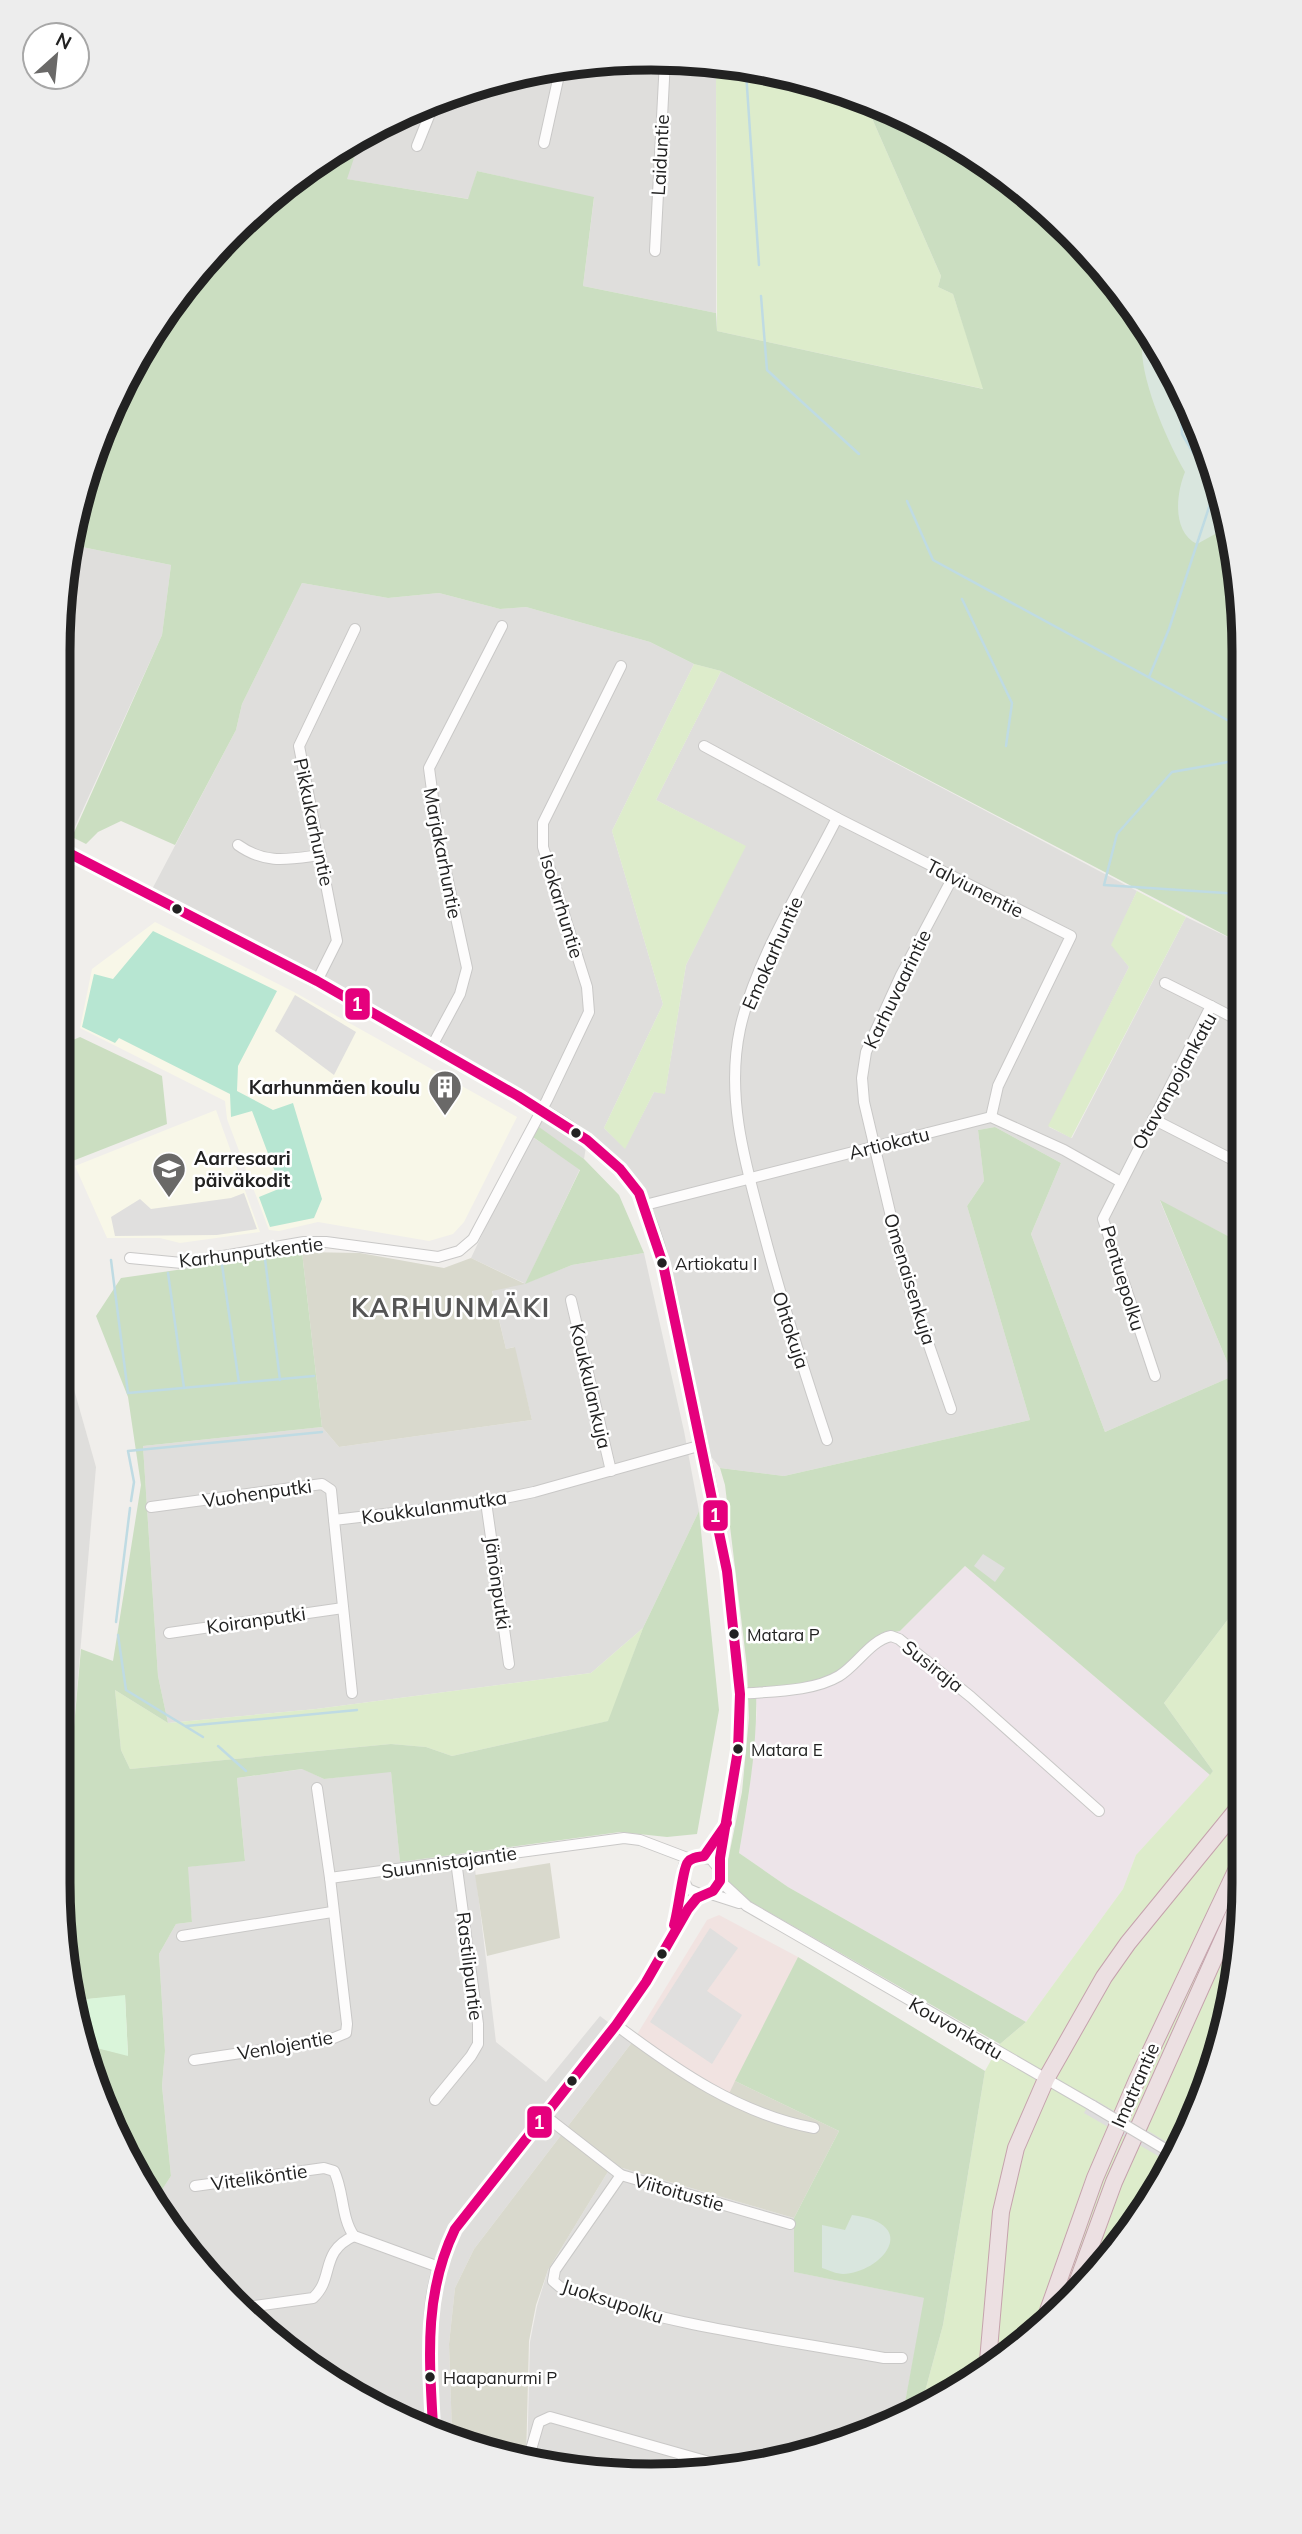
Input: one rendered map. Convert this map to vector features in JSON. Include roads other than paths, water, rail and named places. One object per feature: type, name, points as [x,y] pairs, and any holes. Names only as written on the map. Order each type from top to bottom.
[{"type":"highway","points":[[988,2356],[1001,2212],[1016,2148],[1046,2079],[1104,1977],[1128,1943],[1232,1815]]},
{"type":"highway","name":"Imatrantie","points":[[1050,2305],[1095,2178],[1126,2104],[1232,1879]]},
{"type":"highway","name":"Imatrantie","points":[[1080,2275],[1114,2182],[1231,1922]]},
{"type":"street","name":"Laiduntie","points":[[655,251],[664,70]]},
{"type":"street","points":[[544,143],[558,78]]},
{"type":"street","points":[[416,146],[430,114]]},
{"type":"street","name":"Marjakarhuntie","points":[[432,1046],[460,993],[467,968],[438,835],[429,768],[502,626]]},
{"type":"street","name":"Pikkukarhuntie","points":[[317,981],[337,942],[321,855],[299,761],[299,746],[355,629]]},
{"type":"street","name":"Isokarhuntie","points":[[541,1110],[589,1012],[587,987],[543,847],[543,823],[621,666]]},
{"type":"street","name":"Talviunentie","points":[[704,746],[837,818],[1071,936],[998,1086],[991,1116]]},
{"type":"street","name":"Emokarhuntie","points":[[749,1178],[736,1106],[740,1031],[750,994],[837,818]]},
{"type":"street","points":[[238,845],[254,857],[271,861],[321,855]]},
{"type":"street","points":[[70,854],[317,981],[541,1110],[587,1140],[614,1163],[645,1205],[663,1264],[727,1571],[740,1694],[738,1750],[720,1876],[688,1909],[616,2025],[454,2229],[436,2266],[428,2306],[433,2421]]},
{"type":"street","name":"Karhuvaarintie","points":[[874,1147],[864,1102],[862,1078],[866,1052],[901,975],[953,877]]},
{"type":"street","points":[[1165,983],[1211,1006]]},
{"type":"street","name":"Otavanpojankatu","points":[[1121,1182],[1211,1006],[1232,1017]]},
{"type":"street","name":"Karhunputkentie","points":[[130,1258],[182,1263],[304,1242],[326,1242],[430,1256],[447,1255],[467,1246],[480,1230],[541,1110]]},
{"type":"street","points":[[991,1116],[1064,1150],[1121,1182]]},
{"type":"street","name":"Artiokatu","points":[[645,1205],[991,1116]]},
{"type":"street","points":[[1153,1119],[1232,1159]]},
{"type":"street","name":"Omenaisenkuja","points":[[874,1147],[905,1276],[951,1409]]},
{"type":"street","name":"Ohtokuja","points":[[749,1178],[782,1306],[827,1440]]},
{"type":"street","name":"Pentuepolku","points":[[1121,1182],[1103,1219],[1104,1227],[1155,1377]]},
{"type":"street","name":"Koukkulankuja","points":[[570,1300],[611,1471]]},
{"type":"street","name":"Koukkulanmutka","points":[[352,1693],[334,1520],[486,1502],[702,1445]]},
{"type":"street","name":"Vuohenputki","points":[[151,1507],[322,1484],[331,1490],[334,1520]]},
{"type":"street","name":"Jänönputki","points":[[486,1502],[509,1664]]},
{"type":"street","name":"Koiranputki","points":[[169,1633],[343,1608]]},
{"type":"street","name":"Susiraja","points":[[740,1694],[823,1683],[844,1673],[885,1637],[891,1636],[899,1639],[971,1697],[1099,1811]]},
{"type":"street","points":[[317,1788],[330,1878]]},
{"type":"street","points":[[704,1856],[727,1823]]},
{"type":"street","name":"Suunnistajantie","points":[[330,1878],[624,1838],[640,1840],[690,1859]]},
{"type":"street","name":"Suunnistajantie","points":[[657,1848],[682,1871]]},
{"type":"street","points":[[668,1942],[684,1884],[682,1871],[690,1859],[704,1856],[711,1859],[720,1876]]},
{"type":"street","name":"Rastilipuntie","points":[[435,2100],[478,2044],[478,2024],[456,1861]]},
{"type":"street","name":"Kouvonkatu","points":[[720,1876],[747,1906]]},
{"type":"street","name":"Venlojentie","points":[[194,2060],[329,2040],[345,2033],[347,2024],[330,1878]]},
{"type":"street","points":[[684,1884],[705,1894]]},
{"type":"street","name":"Kouvonkatu","points":[[705,1894],[747,1906],[1167,2150]]},
{"type":"street","points":[[182,1936],[332,1912]]},
{"type":"street","points":[[616,2025],[671,2066],[733,2100],[788,2123],[814,2128]]},
{"type":"street","name":"Viitoitustie","points":[[544,2115],[621,2175],[790,2224]]},
{"type":"street","name":"Viteliköntie","points":[[195,2186],[324,2168],[334,2171],[340,2183],[348,2228],[354,2236]]},
{"type":"street","name":"Juoksupolku","points":[[621,2175],[562,2257],[553,2281],[580,2295],[699,2328],[902,2358]]},
{"type":"street","points":[[253,2306],[313,2298],[321,2291],[333,2252],[342,2241],[354,2236],[436,2266]]},
{"type":"street","points":[[531,2451],[539,2423],[550,2417],[706,2461]]},
{"type":"waterway","points":[[746,78],[759,265]]},
{"type":"waterway","points":[[761,296],[767,370],[859,454]]},
{"type":"waterway","points":[[1181,414],[1182,434],[1202,467]]},
{"type":"waterway","points":[[1149,677],[1169,629],[1212,499]]},
{"type":"waterway","points":[[907,501],[933,560],[1232,723]]},
{"type":"waterway","points":[[962,599],[1012,703],[1006,746]]},
{"type":"waterway","points":[[1232,761],[1172,772],[1117,834],[1104,885],[1232,893]]},
{"type":"waterway","points":[[265,1259],[280,1380]]},
{"type":"waterway","points":[[111,1260],[128,1393],[314,1376]]},
{"type":"waterway","points":[[222,1265],[239,1383]]},
{"type":"waterway","points":[[168,1273],[184,1388]]},
{"type":"waterway","points":[[131,1501],[134,1482],[128,1451],[322,1432]]},
{"type":"waterway","points":[[116,1622],[130,1508]]},
{"type":"waterway","points":[[118,1635],[126,1690],[203,1737]]},
{"type":"waterway","points":[[186,1726],[357,1710]]},
{"type":"waterway","points":[[218,1746],[246,1771]]},
{"type":"place","name":"Karhunmäen koulu","points":[[445,1117]]},
{"type":"place","name":"Aarresaari päiväkodit","points":[[169,1199]]},
{"type":"place","name":"Artiokatu I","points":[[662,1263]]},
{"type":"place","name":"Matara P","points":[[734,1634]]},
{"type":"place","name":"Matara E","points":[[738,1749]]},
{"type":"place","name":"Haapanurmi P","points":[[430,2377]]},
{"type":"district","name":"KARHUNMÄKI","points":[[451,1307]]}]
